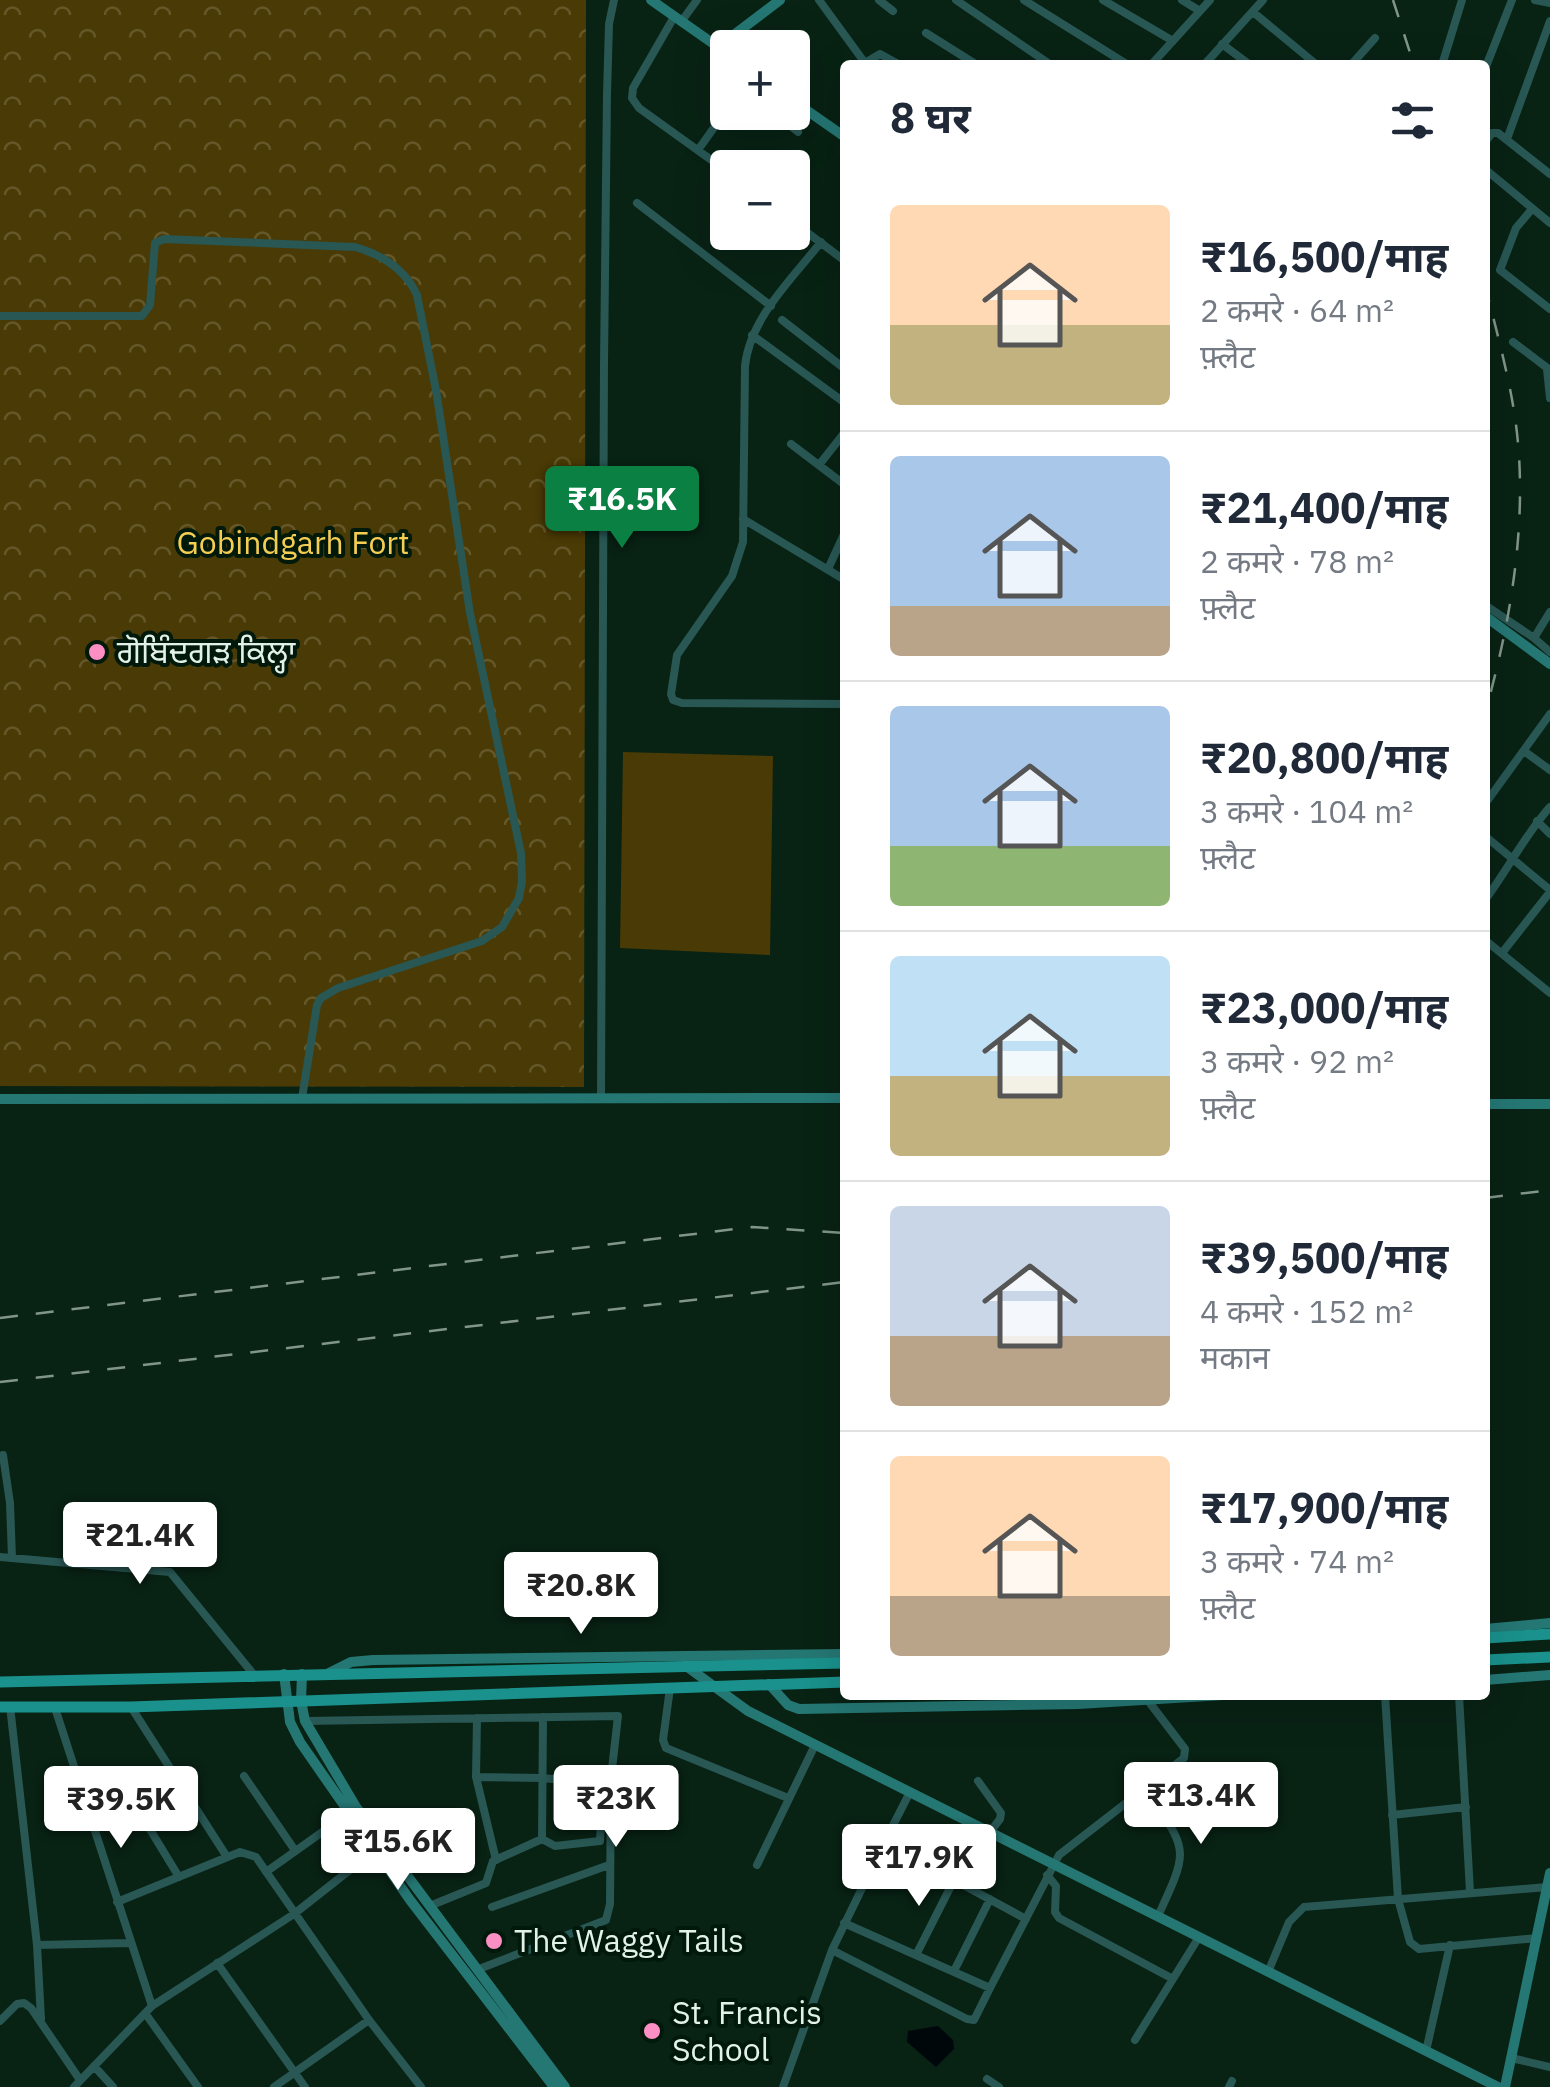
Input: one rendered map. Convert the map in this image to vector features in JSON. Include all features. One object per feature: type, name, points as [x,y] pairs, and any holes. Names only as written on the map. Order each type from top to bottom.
[{"type":"main road","points":[[651,0],[710,42]]},
{"type":"main road","points":[[746,30],[780,0]]},
{"type":"main road","points":[[810,113],[840,134]]},
{"type":"main road","points":[[1490,620],[1550,664]]},
{"type":"main road","points":[[0,1099],[840,1098]]},
{"type":"main road","points":[[1490,1104],[1550,1104]]},
{"type":"main road","points":[[1490,1629],[1550,1623]]},
{"type":"main road","points":[[1490,1638],[1550,1634]]},
{"type":"main road","points":[[330,1673],[351,1662],[373,1660],[840,1654]]},
{"type":"main road","points":[[1490,1660],[1550,1657]]},
{"type":"main road","points":[[0,1682],[840,1663]]},
{"type":"main road","points":[[686,1666],[748,1711],[1501,2087],[1511,2058],[1550,1873]]},
{"type":"main road","points":[[284,1674],[286,1701],[300,1742],[349,1814],[432,1905],[565,2087]]},
{"type":"main road","points":[[302,1674],[305,1721],[380,1847],[554,2087]]},
{"type":"main road","points":[[1490,1680],[1550,1675]]},
{"type":"main road","points":[[5,1706],[131,1707],[840,1682]]},
{"type":"main road","points":[[769,1684],[788,1704],[799,1709],[912,1709],[1103,1700]]},
{"type":"street","points":[[601,1098],[605,229],[609,24],[614,0]]},
{"type":"street","points":[[697,0],[677,20],[633,88],[632,98],[639,108],[710,159]]},
{"type":"street","points":[[819,0],[861,60]]},
{"type":"street","points":[[879,0],[893,10]]},
{"type":"street","points":[[956,0],[1045,60]]},
{"type":"street","points":[[1024,0],[1120,60]]},
{"type":"street","points":[[1102,0],[1173,41]]},
{"type":"street","points":[[1182,0],[1200,11]]},
{"type":"street","points":[[1156,60],[1210,0]]},
{"type":"street","points":[[1208,60],[1263,0]]},
{"type":"street","points":[[1444,60],[1462,0]]},
{"type":"street","points":[[1489,60],[1512,0]]},
{"type":"street","points":[[1537,0],[1550,3]]},
{"type":"street","points":[[1253,12],[1311,60]]},
{"type":"street","points":[[1507,139],[1550,20]]},
{"type":"street","points":[[926,33],[969,60]]},
{"type":"street","points":[[1355,60],[1375,38]]},
{"type":"street","points":[[1222,44],[1243,60]]},
{"type":"street","points":[[698,150],[712,130]]},
{"type":"street","points":[[1490,138],[1495,133],[1507,139],[1550,174]]},
{"type":"street","points":[[1490,173],[1550,223]]},
{"type":"street","points":[[637,203],[771,306]]},
{"type":"street","points":[[1532,209],[1516,228],[1500,270],[1550,309]]},
{"type":"street","points":[[810,234],[840,257]]},
{"type":"street","points":[[0,316],[142,316],[150,305],[156,243],[164,239],[356,248],[395,266],[412,283],[436,390],[470,612],[511,801],[522,881],[510,917],[482,941],[338,988],[321,998],[313,1017],[302,1098]]},
{"type":"street","points":[[820,242],[752,335],[745,366],[743,542],[732,576],[676,656],[671,680],[673,700],[682,704],[840,704]]},
{"type":"street","points":[[782,320],[840,365]]},
{"type":"street","points":[[752,335],[840,399]]},
{"type":"street","points":[[1513,342],[1549,370],[1550,398]]},
{"type":"street","points":[[819,465],[840,438]]},
{"type":"street","points":[[792,444],[840,481]]},
{"type":"street","points":[[743,520],[840,577]]},
{"type":"street","points":[[828,569],[840,543]]},
{"type":"street","points":[[1490,608],[1550,652]]},
{"type":"street","points":[[1534,638],[1550,612]]},
{"type":"street","points":[[1490,797],[1550,714]]},
{"type":"street","points":[[1524,751],[1550,770]]},
{"type":"street","points":[[1490,893],[1550,807]]},
{"type":"street","points":[[1537,821],[1550,834]]},
{"type":"street","points":[[1490,840],[1550,891],[1502,953]]},
{"type":"street","points":[[1490,944],[1548,988]]},
{"type":"street","points":[[3,1455],[12,1558]]},
{"type":"street","points":[[0,1557],[170,1572],[254,1675]]},
{"type":"street","points":[[670,1688],[663,1740],[666,1748],[788,1798]]},
{"type":"street","points":[[832,1950],[967,2019],[976,2019],[1053,1863],[1184,1758],[1185,1752],[1147,1700]]},
{"type":"street","points":[[1386,1700],[1398,1899],[1412,1946],[1419,1949],[1536,1938]]},
{"type":"street","points":[[1460,1700],[1470,1892]]},
{"type":"street","points":[[5,1706],[37,1945],[41,2019]]},
{"type":"street","points":[[131,1707],[227,1857]]},
{"type":"street","points":[[55,1708],[148,2009],[198,2087]]},
{"type":"street","points":[[305,1721],[618,1716],[612,1778],[610,1904],[604,1922],[480,1969]]},
{"type":"street","points":[[542,1839],[543,1717]]},
{"type":"street","points":[[477,1718],[476,1777],[496,1860]]},
{"type":"street","points":[[757,1865],[815,1745]]},
{"type":"street","points":[[244,1776],[294,1849]]},
{"type":"street","points":[[476,1777],[600,1782],[603,1786],[598,1843],[555,1846],[542,1839]]},
{"type":"street","points":[[916,1955],[954,1880],[985,1830],[1000,1819],[1000,1813],[978,1782]]},
{"type":"street","points":[[1145,1788],[1182,1850],[1179,1870],[1158,1916]]},
{"type":"street","points":[[783,2087],[832,1950],[910,1792]]},
{"type":"street","points":[[129,1794],[178,1877]]},
{"type":"street","points":[[1392,1815],[1466,1807]]},
{"type":"street","points":[[266,1872],[349,1814]]},
{"type":"street","points":[[432,1905],[486,1883],[490,1864],[542,1839]]},
{"type":"street","points":[[884,1842],[1026,1919]]},
{"type":"street","points":[[0,2021],[20,2003],[32,2008],[77,2083],[148,2009],[294,1914],[380,1847]]},
{"type":"street","points":[[118,1902],[227,1857],[246,1852],[256,1857],[421,2087]]},
{"type":"street","points":[[492,1907],[610,1865]]},
{"type":"street","points":[[1047,1876],[1056,1886],[1055,1912],[1059,1918],[1173,1979]]},
{"type":"street","points":[[1268,1972],[1289,1922],[1304,1907],[1547,1888]]},
{"type":"street","points":[[954,1972],[990,1899]]},
{"type":"street","points":[[844,1923],[990,1988]]},
{"type":"street","points":[[1136,2040],[1198,1937]]},
{"type":"street","points":[[37,1945],[129,1942]]},
{"type":"street","points":[[1426,2051],[1450,1945]]},
{"type":"street","points":[[217,1964],[305,2087]]},
{"type":"street","points":[[274,2087],[370,2020]]},
{"type":"street","points":[[1511,2058],[1550,2068]]},
{"type":"street","points":[[94,2066],[114,2087]]},
{"type":"street","points":[[987,2079],[999,2087]]},
{"type":"green space","name":"Gobindgarh Fort","points":[[0,0],[586,0],[584,1087],[0,1086]]},
{"type":"green space","points":[[623,752],[773,756],[770,955],[620,948]]},
{"type":"shaded area","points":[[938,2026],[953,2040],[954,2049],[936,2067],[907,2042],[908,2031]]},
{"type":"railway","points":[[1393,0],[1412,60]]},
{"type":"railway","points":[[1490,305],[1514,411],[1520,487],[1516,564],[1490,693]]},
{"type":"railway","points":[[1490,1197],[1550,1190]]},
{"type":"railway","points":[[0,1318],[752,1227],[840,1233]]},
{"type":"railway","points":[[0,1382],[840,1283]]},
{"type":"place","name":"ਗੋਬਿੰਦਗੜ ਕਿਲ੍ਹਾ","points":[[97,652]]},
{"type":"place","name":"The Waggy Tails","points":[[494,1941]]},
{"type":"place","name":"St. Francis School","points":[[652,2031]]}]
